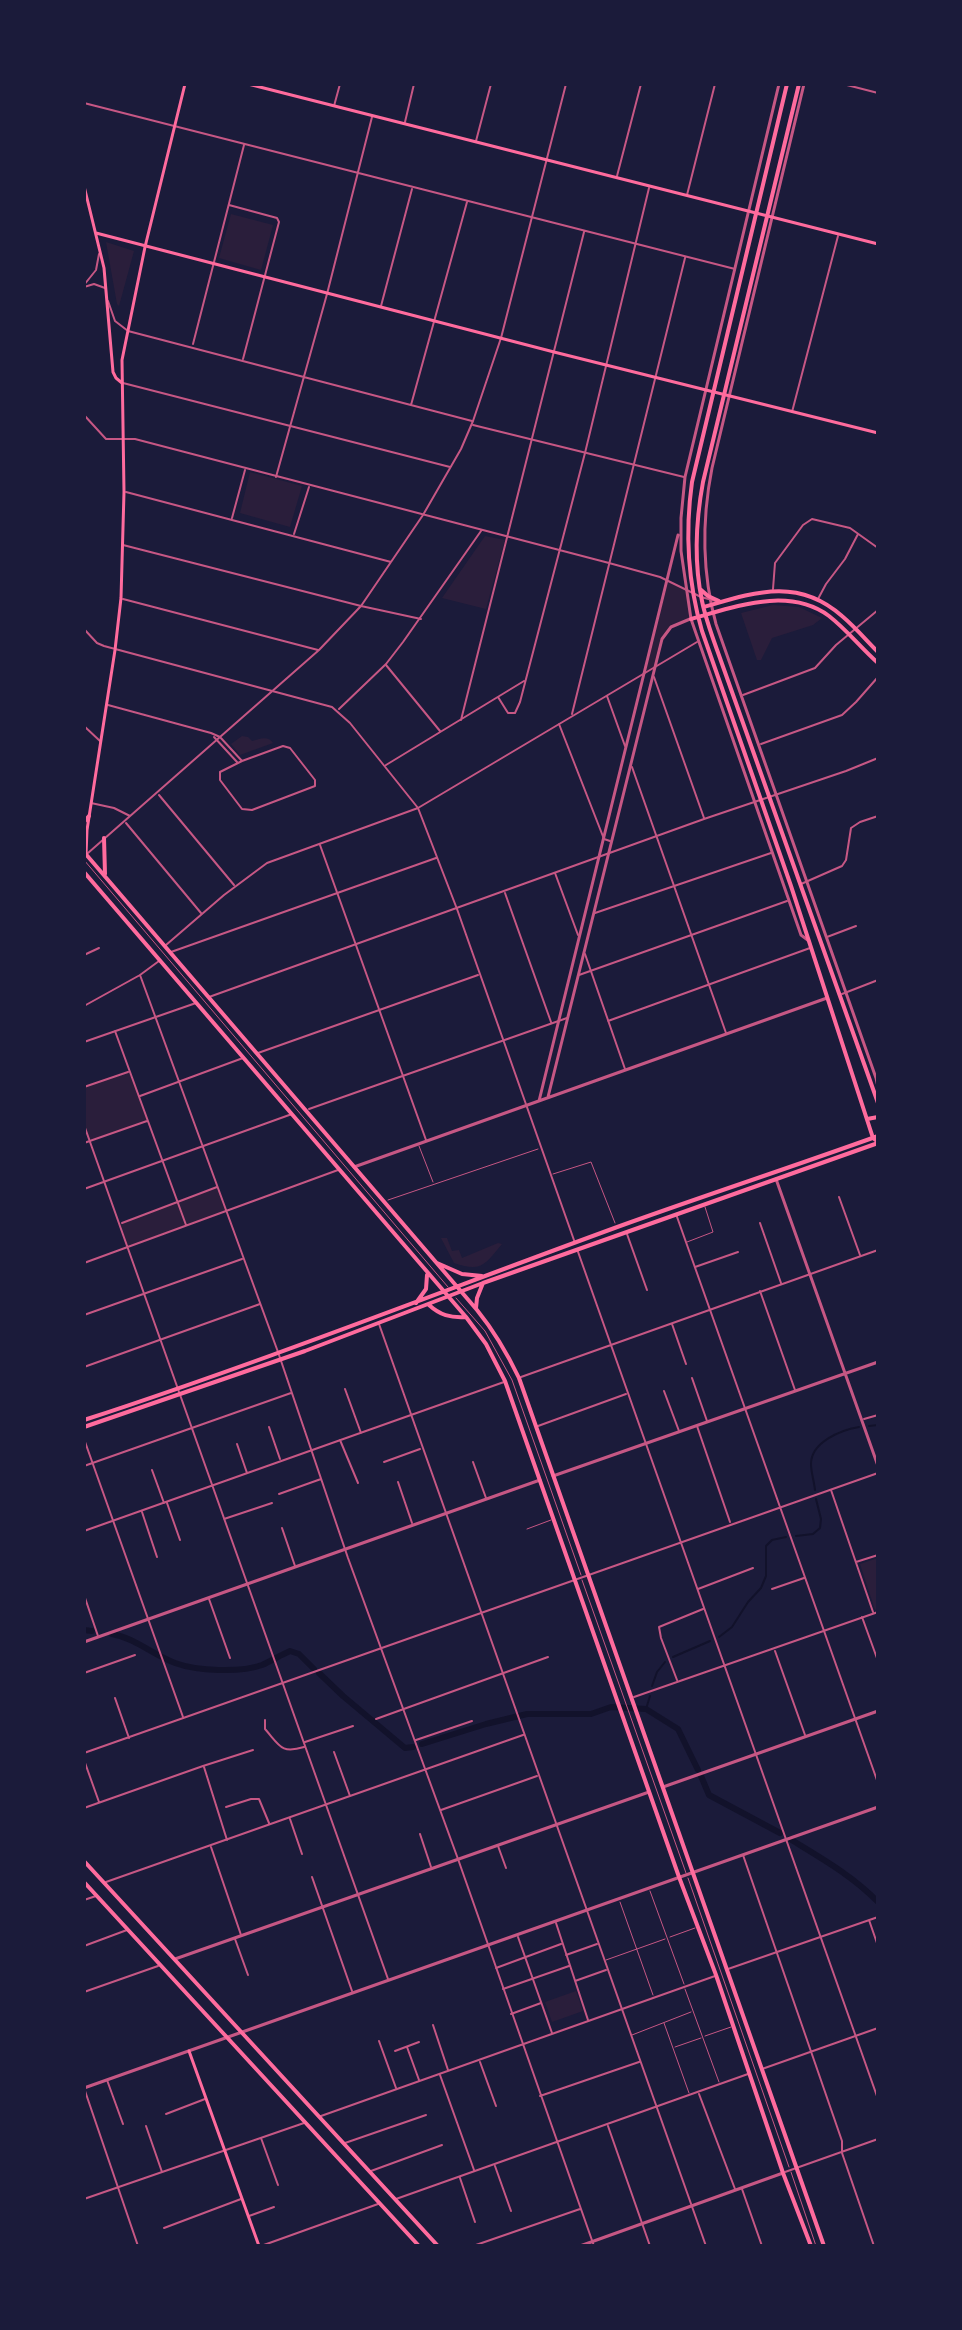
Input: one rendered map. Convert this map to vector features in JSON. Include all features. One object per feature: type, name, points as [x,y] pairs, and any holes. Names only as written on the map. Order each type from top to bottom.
[{"type":"main road","points":[[185,84],[145,247],[122,360],[124,492],[121,598],[84,856],[105,876],[477,1310],[519,1378],[762,2069],[793,2169],[824,2246]]},
{"type":"main road","points":[[248,84],[266,86],[878,244]]},
{"type":"main road","points":[[787,84],[695,470],[688,539],[698,617],[867,1119],[877,1140]]},
{"type":"main road","points":[[802,84],[705,470],[697,532],[700,589],[706,615],[877,1100]]},
{"type":"main road","points":[[84,186],[107,289],[113,372],[122,383]]},
{"type":"main road","points":[[96,233],[878,433]]},
{"type":"main road","points":[[724,319],[732,321]]},
{"type":"main road","points":[[700,589],[710,601],[721,602],[773,591],[799,593],[818,599],[840,613],[878,652]]},
{"type":"main road","points":[[689,611],[704,607],[710,601]]},
{"type":"main road","points":[[691,619],[763,601],[808,604],[823,612],[878,663]]},
{"type":"main road","points":[[84,822],[89,816]]},
{"type":"main road","points":[[105,876],[106,837]]},
{"type":"main road","points":[[84,872],[341,1170],[486,1344],[505,1381],[553,1519],[578,1579],[617,1701],[716,1975],[783,2173],[814,2246]]},
{"type":"main road","points":[[84,881],[95,885]]},
{"type":"main road","points":[[867,1119],[878,1117]]},
{"type":"main road","points":[[459,1289],[776,1179],[877,1140]]},
{"type":"main road","points":[[84,1427],[278,1352],[443,1292],[452,1292],[484,1276],[617,1227],[877,1140]]},
{"type":"main road","points":[[434,1261],[462,1274],[484,1276]]},
{"type":"main road","points":[[415,1304],[426,1289],[427,1273]]},
{"type":"main road","points":[[477,1310],[477,1298],[483,1283]]},
{"type":"main road","points":[[84,1420],[280,1359],[447,1298],[452,1292]]},
{"type":"main road","points":[[429,1305],[440,1314],[466,1317]]},
{"type":"main road","points":[[84,1861],[438,2246]]},
{"type":"main road","points":[[84,1882],[419,2246]]},
{"type":"main road","points":[[189,2051],[260,2246]]},
{"type":"street","points":[[334,106],[340,84]]},
{"type":"street","points":[[404,124],[414,84]]},
{"type":"street","points":[[476,142],[491,84]]},
{"type":"street","points":[[84,856],[319,650],[361,606],[423,515],[473,423],[501,338],[566,84]]},
{"type":"street","points":[[616,178],[641,84]]},
{"type":"street","points":[[686,196],[715,84]]},
{"type":"street","points":[[539,1101],[668,581],[680,527],[685,477],[779,84]]},
{"type":"street","points":[[843,84],[878,93]]},
{"type":"street","points":[[84,103],[736,270]]},
{"type":"street","points":[[276,477],[373,116]]},
{"type":"street","points":[[192,346],[244,144]]},
{"type":"street","points":[[764,152],[770,154]]},
{"type":"street","points":[[381,308],[413,187]]},
{"type":"street","points":[[498,697],[507,712],[514,714],[585,453],[650,187]]},
{"type":"street","points":[[411,405],[467,201]]},
{"type":"street","points":[[229,205],[278,220],[243,360]]},
{"type":"street","points":[[770,218],[707,497],[705,539],[710,601],[876,1078],[877,1100]]},
{"type":"street","points":[[461,720],[585,231]]},
{"type":"street","points":[[792,413],[838,234]]},
{"type":"street","points":[[84,286],[96,270],[100,249]]},
{"type":"street","points":[[571,715],[685,257]]},
{"type":"street","points":[[84,286],[94,284],[107,289]]},
{"type":"street","points":[[107,300],[115,321],[128,331],[533,440],[685,477]]},
{"type":"street","points":[[122,383],[451,467]]},
{"type":"street","points":[[84,415],[104,438],[135,439],[609,563],[668,581],[710,601]]},
{"type":"street","points":[[232,520],[245,469]]},
{"type":"street","points":[[294,535],[310,486]]},
{"type":"street","points":[[124,492],[392,562]]},
{"type":"street","points":[[773,591],[775,563],[809,520],[816,518],[858,533],[878,548]]},
{"type":"street","points":[[680,527],[685,589],[697,642],[801,935],[809,941]]},
{"type":"street","points":[[338,710],[386,664],[481,531]]},
{"type":"street","points":[[818,599],[858,533]]},
{"type":"street","points":[[123,545],[421,619]]},
{"type":"street","points":[[121,598],[319,650]]},
{"type":"street","points":[[742,695],[810,671],[878,610]]},
{"type":"street","points":[[548,1097],[655,666],[667,630],[691,619]]},
{"type":"street","points":[[84,629],[100,645],[115,650],[325,704],[338,710],[418,808],[457,909],[878,2099]]},
{"type":"street","points":[[165,946],[267,863],[418,808],[697,642]]},
{"type":"street","points":[[386,664],[441,732]]},
{"type":"street","points":[[653,675],[704,819]]},
{"type":"street","points":[[760,745],[842,715],[878,677]]},
{"type":"street","points":[[386,766],[525,681]]},
{"type":"street","points":[[606,695],[726,1034]]},
{"type":"street","points":[[107,705],[211,733],[240,762]]},
{"type":"street","points":[[558,723],[604,839]]},
{"type":"street","points":[[84,726],[101,742]]},
{"type":"street","points":[[287,746],[316,785],[246,811],[240,808],[219,778],[221,771],[240,762],[287,746]]},
{"type":"street","points":[[209,997],[878,758]]},
{"type":"street","points":[[158,793],[235,886]]},
{"type":"street","points":[[91,803],[114,808],[131,817]]},
{"type":"street","points":[[801,884],[842,866],[846,860],[851,828],[878,816]]},
{"type":"street","points":[[125,822],[202,914]]},
{"type":"street","points":[[604,839],[612,841]]},
{"type":"street","points":[[319,844],[426,1141]]},
{"type":"street","points":[[594,914],[772,852]]},
{"type":"street","points":[[170,952],[437,857]]},
{"type":"street","points":[[555,873],[580,940]]},
{"type":"street","points":[[505,891],[552,1023]]},
{"type":"street","points":[[579,975],[788,900]]},
{"type":"street","points":[[827,937],[856,926]]},
{"type":"street","points":[[84,955],[99,948]]},
{"type":"street","points":[[608,1021],[811,948]]},
{"type":"street","points":[[584,953],[625,1070]]},
{"type":"street","points":[[84,1006],[140,975],[160,960]]},
{"type":"street","points":[[257,1053],[479,974]]},
{"type":"street","points":[[140,975],[278,1352],[594,2244]]},
{"type":"street","points":[[840,994],[878,980]]},
{"type":"street","points":[[354,1167],[827,998]]},
{"type":"street","points":[[84,1042],[197,1002]]},
{"type":"street","points":[[306,1110],[568,1018]]},
{"type":"street","points":[[115,1031],[186,1226]]},
{"type":"street","points":[[138,1096],[244,1058]]},
{"type":"street","points":[[84,1087],[129,1071]]},
{"type":"street","points":[[84,1189],[293,1114]]},
{"type":"street","points":[[84,1143],[148,1120]]},
{"type":"street","points":[[84,1125],[389,1979]]},
{"type":"street","points":[[84,1263],[341,1170]]},
{"type":"street","points":[[776,1179],[878,1466]]},
{"type":"street","points":[[120,1223],[218,1187]]},
{"type":"street","points":[[839,1197],[860,1256]]},
{"type":"street","points":[[676,1214],[878,1783]]},
{"type":"street","points":[[760,1223],[781,1283]]},
{"type":"street","points":[[626,1232],[647,1290]]},
{"type":"street","points":[[519,1378],[878,1250]]},
{"type":"street","points":[[695,1267],[738,1252]]},
{"type":"street","points":[[84,1315],[244,1258]]},
{"type":"street","points":[[760,1291],[795,1391]]},
{"type":"street","points":[[84,1367],[260,1304]]},
{"type":"street","points":[[672,1323],[686,1364]]},
{"type":"street","points":[[379,1324],[706,2246]]},
{"type":"street","points":[[553,1476],[878,1362]]},
{"type":"street","points":[[692,1378],[707,1421]]},
{"type":"street","points":[[84,1531],[505,1381]]},
{"type":"street","points":[[345,1389],[361,1433]]},
{"type":"street","points":[[664,1391],[679,1431]]},
{"type":"street","points":[[84,1466],[292,1393]]},
{"type":"street","points":[[536,1427],[628,1394]]},
{"type":"street","points":[[861,1420],[878,1415]]},
{"type":"street","points":[[696,1425],[730,1524]]},
{"type":"street","points":[[269,1427],[281,1461]]},
{"type":"street","points":[[84,1439],[183,1718]]},
{"type":"street","points":[[340,1440],[358,1483]]},
{"type":"street","points":[[237,1444],[247,1473]]},
{"type":"street","points":[[384,1462],[423,1448]]},
{"type":"street","points":[[473,1462],[487,1499]]},
{"type":"street","points":[[152,1470],[180,1540]]},
{"type":"street","points":[[84,1753],[878,1473]]},
{"type":"street","points":[[279,1494],[322,1479]]},
{"type":"street","points":[[84,1642],[540,1480]]},
{"type":"street","points":[[398,1482],[413,1525]]},
{"type":"street","points":[[632,1700],[677,1681],[876,1612],[830,1489]]},
{"type":"street","points":[[224,1519],[272,1503]]},
{"type":"street","points":[[141,1511],[157,1557]]},
{"type":"street","points":[[282,1528],[296,1567]]},
{"type":"street","points":[[856,1562],[878,1555]]},
{"type":"street","points":[[697,1589],[753,1568]]},
{"type":"street","points":[[772,1589],[805,1577]]},
{"type":"street","points":[[84,1595],[99,1637]]},
{"type":"street","points":[[208,1598],[230,1658]]},
{"type":"street","points":[[677,1681],[659,1629],[664,1624],[703,1609]]},
{"type":"street","points":[[862,1617],[878,1661]]},
{"type":"street","points":[[774,1649],[806,1736]]},
{"type":"street","points":[[84,1673],[135,1655]]},
{"type":"street","points":[[376,1719],[548,1657]]},
{"type":"street","points":[[115,1698],[129,1738]]},
{"type":"street","points":[[663,1787],[878,1711]]},
{"type":"street","points":[[265,1720],[266,1731],[291,1751],[353,1726]]},
{"type":"street","points":[[415,1740],[472,1721]]},
{"type":"street","points":[[104,1883],[524,1735]]},
{"type":"street","points":[[84,1808],[253,1750]]},
{"type":"street","points":[[334,1752],[350,1796]]},
{"type":"street","points":[[84,1760],[99,1803]]},
{"type":"street","points":[[203,1766],[227,1840]]},
{"type":"street","points":[[440,1810],[538,1776]]},
{"type":"street","points":[[175,1959],[649,1792]]},
{"type":"street","points":[[226,1807],[259,1799],[270,1825]]},
{"type":"street","points":[[138,2246],[84,2088],[878,1807]]},
{"type":"street","points":[[290,1818],[302,1854]]},
{"type":"street","points":[[420,1834],[431,1869]]},
{"type":"street","points":[[211,1845],[242,1936]]},
{"type":"street","points":[[498,1845],[506,1868]]},
{"type":"street","points":[[743,1854],[842,2141],[842,2153],[874,2246]]},
{"type":"street","points":[[312,1877],[352,1992]]},
{"type":"street","points":[[84,1900],[97,1896]]},
{"type":"street","points":[[727,1970],[878,1917]]},
{"type":"street","points":[[555,1920],[589,2021]]},
{"type":"street","points":[[869,1920],[878,1946]]},
{"type":"street","points":[[84,1946],[128,1930]]},
{"type":"street","points":[[517,1934],[553,2034]]},
{"type":"street","points":[[235,1938],[248,1975]]},
{"type":"street","points":[[496,1968],[562,1943]]},
{"type":"street","points":[[566,1955],[598,1944]]},
{"type":"street","points":[[84,1992],[160,1965]]},
{"type":"street","points":[[503,1989],[570,1966]]},
{"type":"street","points":[[575,1981],[607,1970]]},
{"type":"street","points":[[319,2117],[716,1975]]},
{"type":"street","points":[[511,2014],[542,2003]]},
{"type":"street","points":[[433,2025],[449,2071]]},
{"type":"street","points":[[762,2069],[878,2028]]},
{"type":"street","points":[[379,2041],[396,2090]]},
{"type":"street","points":[[395,2051],[419,2042]]},
{"type":"street","points":[[407,2047],[419,2082]]},
{"type":"street","points":[[479,2060],[496,2106]]},
{"type":"street","points":[[540,2096],[640,2062]]},
{"type":"street","points":[[440,2074],[475,2171]]},
{"type":"street","points":[[395,2200],[749,2074]]},
{"type":"street","points":[[107,2080],[123,2124]]},
{"type":"street","points":[[699,2092],[735,2190]]},
{"type":"street","points":[[166,2114],[205,2099]]},
{"type":"street","points":[[344,2144],[426,2115]]},
{"type":"street","points":[[84,2199],[305,2123]]},
{"type":"street","points":[[608,2124],[650,2246]]},
{"type":"street","points":[[146,2126],[162,2173]]},
{"type":"street","points":[[261,2138],[278,2185]]},
{"type":"street","points":[[580,2246],[594,2244],[878,2139]]},
{"type":"street","points":[[369,2172],[442,2145]]},
{"type":"street","points":[[495,2164],[511,2211]]},
{"type":"street","points":[[459,2177],[475,2222]]},
{"type":"street","points":[[742,2188],[762,2246]]},
{"type":"street","points":[[164,2228],[242,2199]]},
{"type":"street","points":[[260,2246],[379,2204]]},
{"type":"street","points":[[248,2216],[274,2207]]},
{"type":"street","points":[[473,2246],[581,2208]]},
{"type":"lane","points":[[84,856],[485,1331],[512,1380],[578,1579],[631,1717],[793,2169],[814,2246]]},
{"type":"lane","points":[[418,1144],[434,1185]]},
{"type":"lane","points":[[383,1202],[541,1149]]},
{"type":"lane","points":[[550,1174],[591,1162],[617,1227]]},
{"type":"lane","points":[[686,1242],[713,1232],[704,1204]]},
{"type":"lane","points":[[527,1529],[553,1519]]},
{"type":"lane","points":[[649,1888],[720,2085]]},
{"type":"lane","points":[[619,1898],[654,1998]]},
{"type":"lane","points":[[604,1960],[698,1928]]},
{"type":"lane","points":[[631,2035],[693,2012]]},
{"type":"lane","points":[[664,2023],[690,2095]]},
{"type":"lane","points":[[673,2048],[733,2027]]},
{"type":"shaded area","points":[[231,214],[273,225],[261,270],[219,258]]},
{"type":"shaded area","points":[[106,242],[134,251],[119,306],[117,304]]},
{"type":"shaded area","points":[[250,472],[302,486],[290,527],[240,513]]},
{"type":"shaded area","points":[[485,536],[505,540],[486,609],[442,598]]},
{"type":"shaded area","points":[[668,582],[685,590],[691,619],[667,630],[655,666],[646,671]]},
{"type":"shaded area","points":[[773,605],[799,607],[822,618],[813,625],[772,638],[761,660],[757,660],[741,613]]},
{"type":"shaded area","points":[[242,736],[252,741],[266,738],[273,743],[240,755],[231,744]]},
{"type":"shaded area","points":[[129,1071],[148,1120],[90,1141],[84,1125],[84,1087]]},
{"type":"shaded area","points":[[218,1187],[227,1211],[128,1247],[120,1223]]},
{"type":"shaded area","points":[[441,1238],[447,1238],[452,1251],[459,1250],[462,1258],[502,1244],[482,1265],[471,1267],[454,1263]]},
{"type":"shaded area","points":[[878,1558],[878,1608],[875,1610],[860,1564]]},
{"type":"shaded area","points":[[576,1991],[583,2011],[552,2022],[545,2002]]},
{"type":"waterway","points":[[869,1426],[878,1425]]},
{"type":"waterway","points":[[815,1490],[811,1464],[816,1449],[828,1438],[859,1427]]},
{"type":"waterway","points":[[796,1536],[813,1534],[820,1528],[816,1499]]},
{"type":"waterway","points":[[719,1637],[732,1627],[761,1588],[766,1576],[766,1546],[772,1540],[786,1537]]},
{"type":"waterway","points":[[84,1630],[92,1631]]},
{"type":"waterway","points":[[112,1634],[175,1663],[195,1668],[253,1668],[290,1651],[299,1654],[314,1669]]},
{"type":"waterway","points":[[673,1657],[710,1641]]},
{"type":"waterway","points":[[652,1686],[665,1662]]},
{"type":"waterway","points":[[319,1673],[405,1748],[413,1747]]},
{"type":"waterway","points":[[646,1709],[650,1696]]},
{"type":"waterway","points":[[422,1744],[527,1714],[591,1714],[611,1707],[646,1709],[678,1729],[698,1770]]},
{"type":"waterway","points":[[701,1776],[709,1795],[780,1833]]},
{"type":"waterway","points":[[790,1839],[825,1860],[878,1902]]}]
